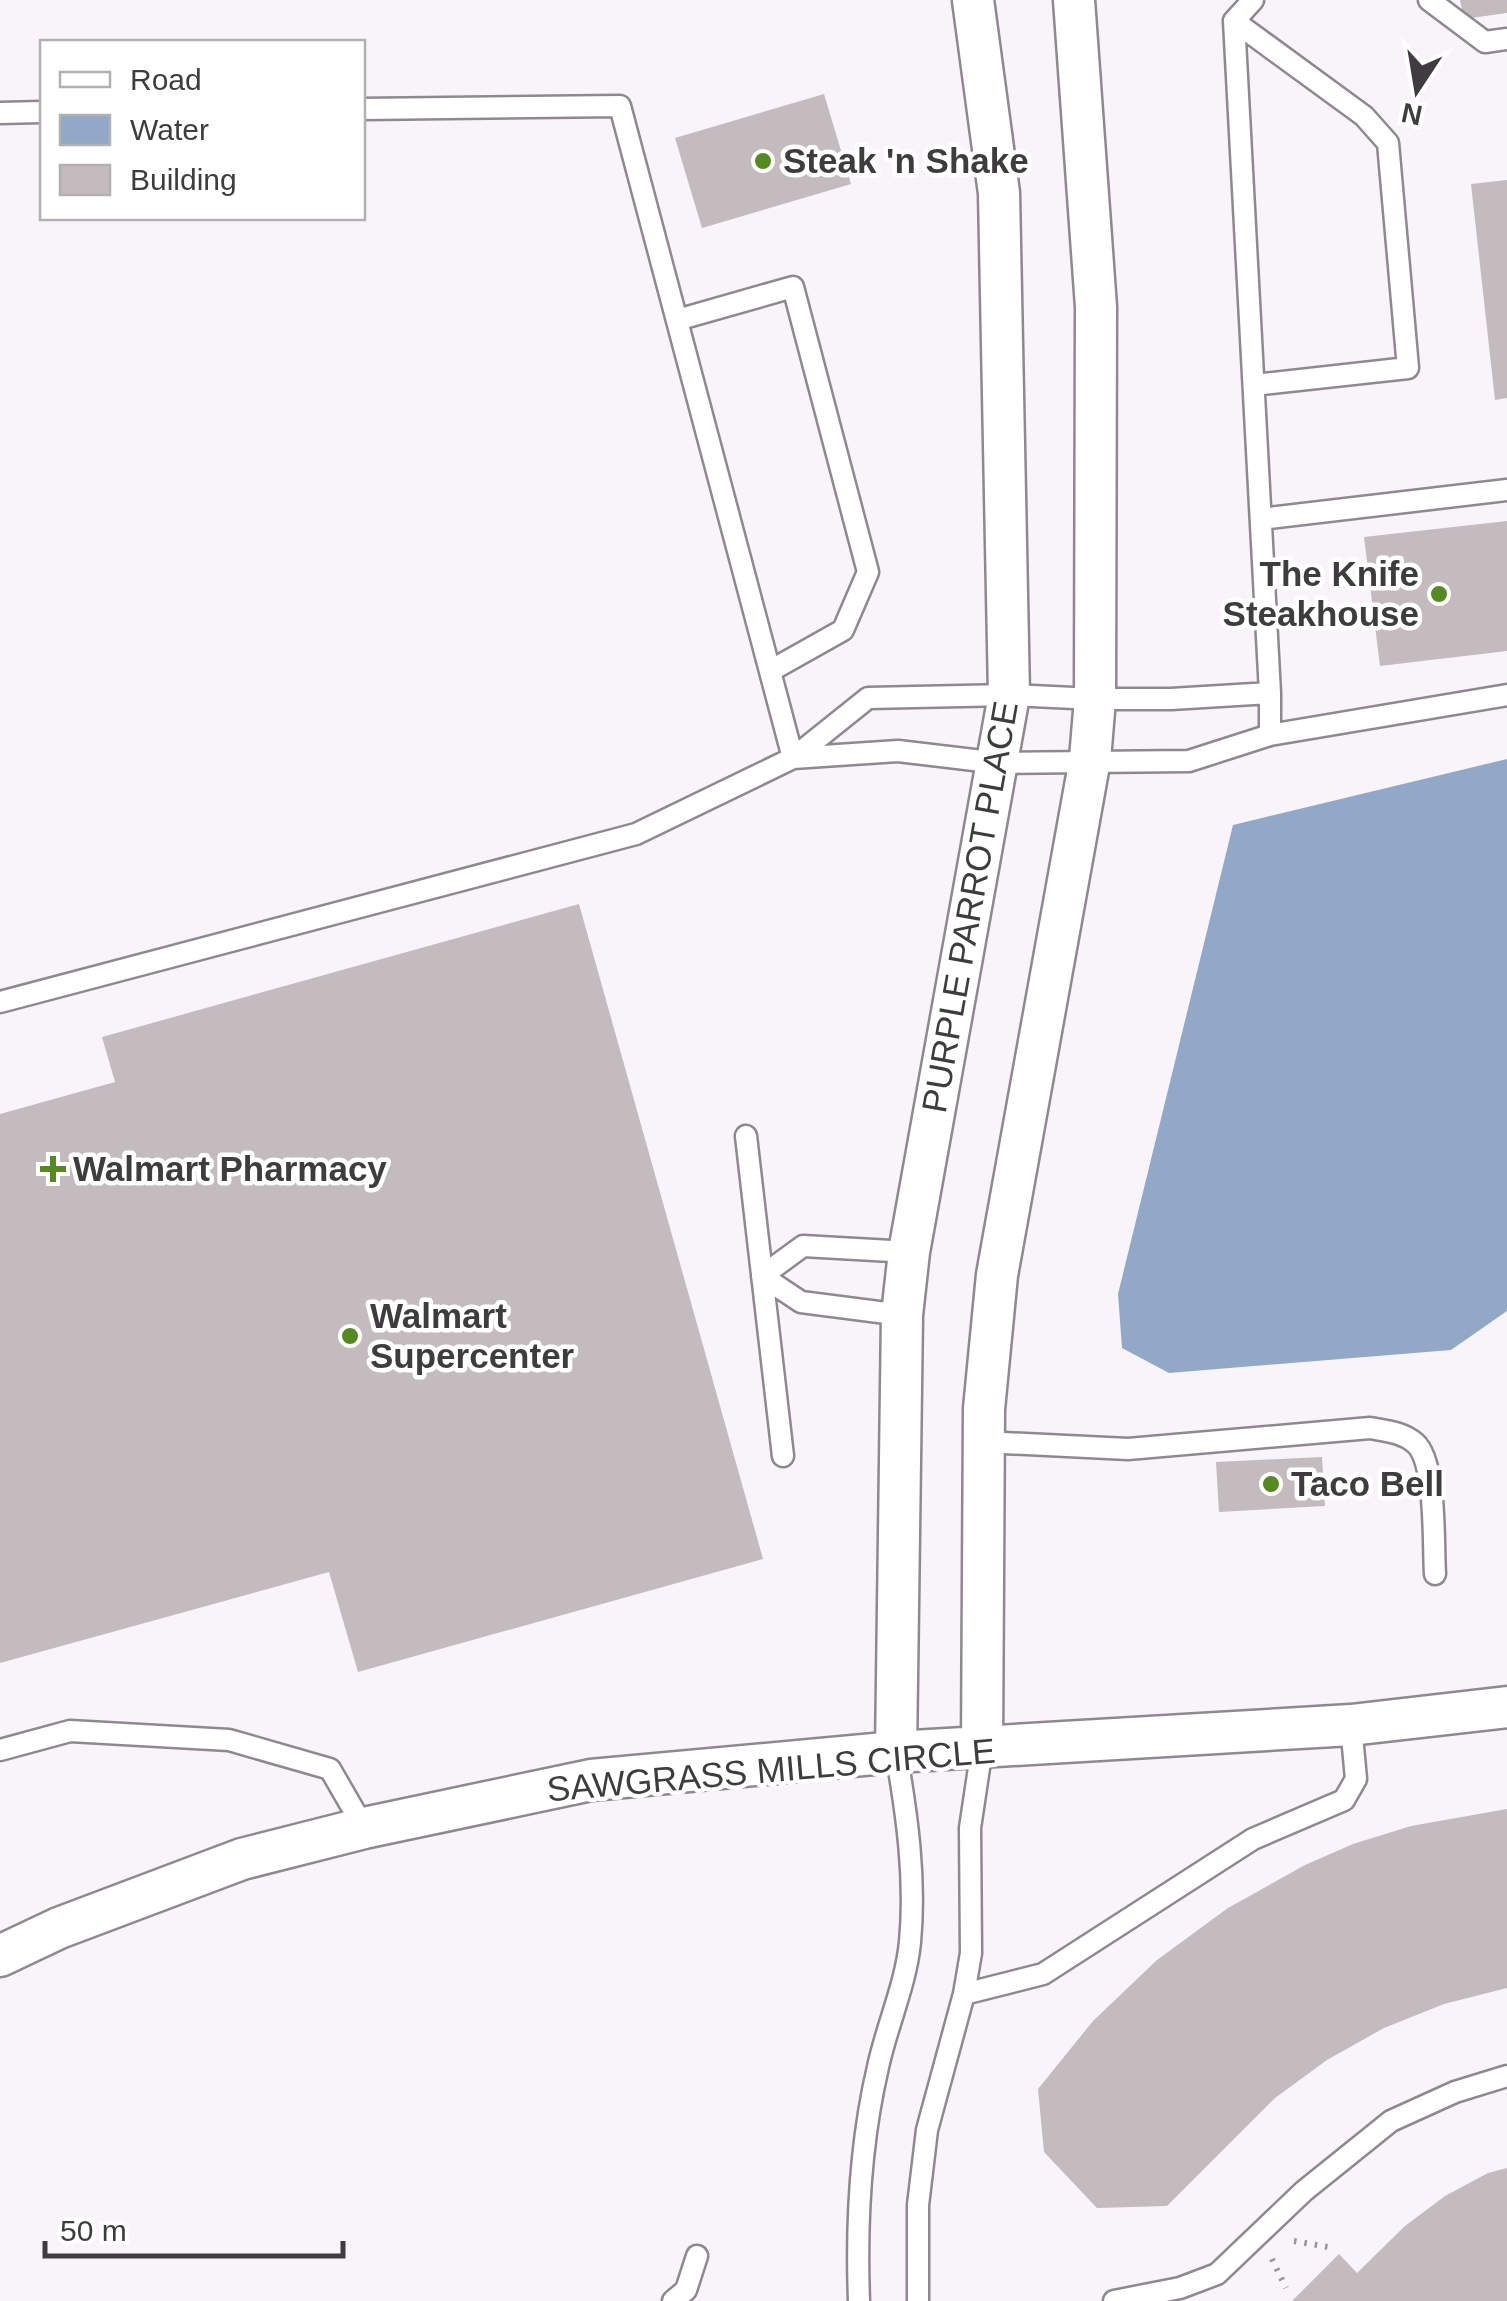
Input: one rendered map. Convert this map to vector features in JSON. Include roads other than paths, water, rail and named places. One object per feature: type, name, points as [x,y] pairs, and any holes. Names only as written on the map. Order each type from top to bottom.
[{"type":"street","name":"PURPLE PARROT PLACE","points":[[896,1752],[902,1315],[909,1252],[1009,695],[999,193],[973,0]]},
{"type":"street","points":[[982,1748],[984,1409],[997,1275],[1090,759],[1095,700],[1096,307],[1074,0]]},
{"type":"street","name":"SAWGRASS MILLS CIRCLE","points":[[0,1956],[59,1928],[242,1859],[364,1828],[591,1780],[896,1752],[1351,1725],[1507,1707]]},
{"type":"lane","points":[[1253,0],[1234,20],[1270,735]]},
{"type":"lane","points":[[1429,0],[1485,42],[1507,39]]},
{"type":"lane","points":[[1234,20],[1364,116],[1388,142],[1408,368],[1254,385]]},
{"type":"lane","points":[[365,109],[620,106],[793,758]]},
{"type":"lane","points":[[0,113],[40,112]]},
{"type":"lane","points":[[677,320],[793,287],[868,572],[843,630],[770,671]]},
{"type":"lane","points":[[1261,519],[1507,490]]},
{"type":"lane","points":[[0,1002],[636,834],[793,758],[868,698],[1009,695],[1095,700],[1270,693]]},
{"type":"lane","points":[[793,758],[898,751],[999,763],[1189,760],[1270,735],[1507,695]]},
{"type":"lane","points":[[746,1136],[783,1456]]},
{"type":"lane","points":[[762,1276],[803,1246],[909,1252]]},
{"type":"lane","points":[[762,1276],[801,1302],[902,1315]]},
{"type":"lane","points":[[984,1442],[1128,1449],[1370,1428],[1402,1434],[1419,1446],[1428,1469],[1434,1574]]},
{"type":"lane","points":[[964,1994],[1043,1974],[1253,1839],[1344,1800],[1356,1778],[1351,1725]]},
{"type":"lane","points":[[0,1750],[70,1731],[229,1740],[330,1769],[364,1828]]},
{"type":"lane","points":[[918,2301],[918,2205],[927,2130],[964,1994],[972,1916],[970,1828],[982,1748]]},
{"type":"lane","points":[[859,2301],[862,2154],[880,2053],[910,1946],[910,1831],[896,1752]]},
{"type":"lane","points":[[1114,2301],[1180,2288],[1217,2274],[1332,2166],[1391,2121],[1455,2092],[1507,2076]]},
{"type":"lane","points":[[673,2301],[686,2290],[697,2256]]},
{"type":"water","points":[[1507,759],[1507,1311],[1451,1350],[1169,1373],[1122,1348],[1118,1294],[1233,825]]},
{"type":"place","name":"Steak 'n Shake","points":[[763,161]]},
{"type":"place","name":"The Knife Steakhouse","points":[[1439,594]]},
{"type":"place","name":"Walmart Pharmacy","points":[[53,1169]]},
{"type":"place","name":"Walmart Supercenter","points":[[350,1336]]},
{"type":"place","name":"Taco Bell","points":[[1271,1484]]}]
